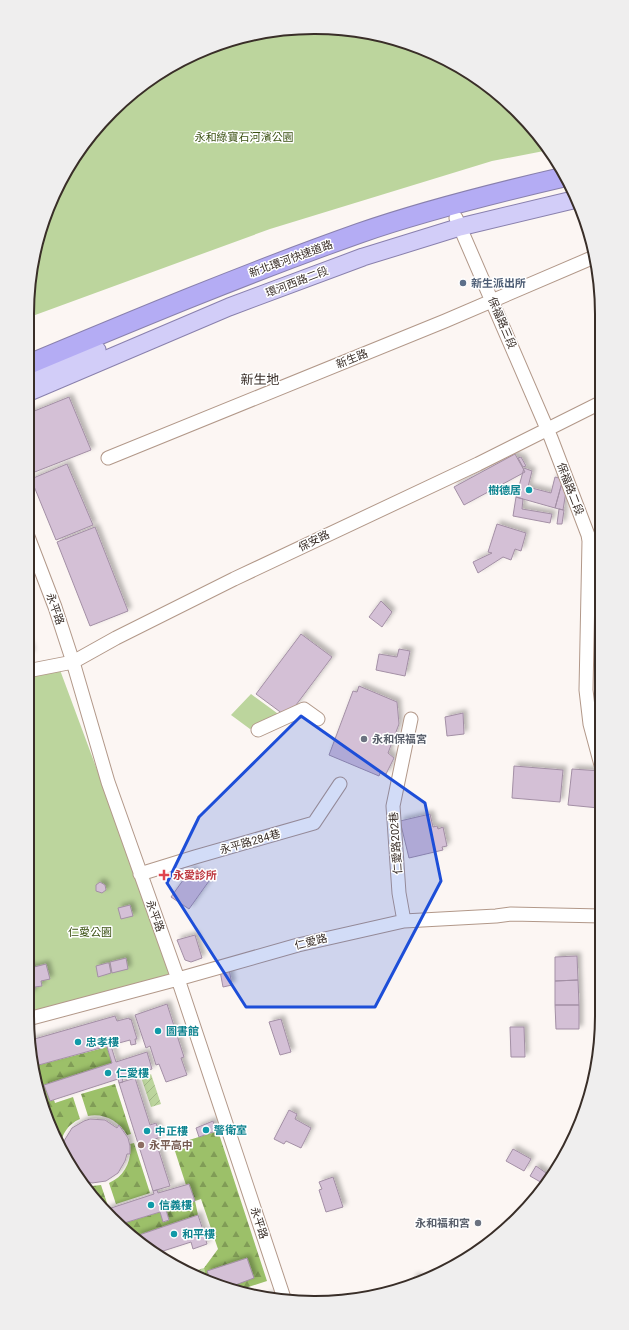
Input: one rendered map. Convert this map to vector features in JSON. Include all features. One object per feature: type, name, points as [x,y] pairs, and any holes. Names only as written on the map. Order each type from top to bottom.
[{"type":"highway","name":"新北環河快速道路","points":[[34,362],[218,286],[360,233],[432,210],[559,178]]},
{"type":"main road","name":"環河西路二段","points":[[34,376],[278,278],[567,192]]},
{"type":"main road","name":"環河西路二段","points":[[34,390],[229,308],[362,257],[458,223],[571,200]]},
{"type":"street","name":"保福路三段","points":[[458,223],[546,429]]},
{"type":"street","name":"新生路","points":[[108,458],[590,259]]},
{"type":"street","name":"保安路","points":[[34,670],[73,662],[116,638],[234,579],[478,464],[595,405]]},
{"type":"street","name":"保福路二段","points":[[546,429],[589,541],[586,690],[590,724],[595,743]]},
{"type":"street","name":"永平路","points":[[34,552],[55,607],[73,662],[108,782],[178,979],[283,1294]]},
{"type":"street","points":[[258,730],[304,709],[318,719]]},
{"type":"street","name":"仁愛路202巷","points":[[404,920],[399,894],[393,806],[411,719]]},
{"type":"street","name":"永平路284巷","points":[[140,874],[314,824],[340,784]]},
{"type":"street","name":"仁愛路","points":[[34,1017],[298,945],[404,920],[511,914],[595,916]]},
{"type":"highlighted area","points":[[301,716],[425,803],[441,881],[375,1007],[246,1007],[167,883],[199,817]]},
{"type":"green space","name":"永和綠寶石河濱公園","points":[[314,34],[351,36],[369,39],[405,49],[439,63],[470,81],[485,92],[513,116],[542,151],[492,161],[270,229],[34,315],[36,278],[39,260],[49,224],[63,190],[81,159],[116,116],[144,92],[159,81],[190,63],[224,49],[260,39],[278,36]]},
{"type":"green space","name":"仁愛公園","points":[[60,670],[174,977],[34,1011],[34,676]]},
{"type":"green space","points":[[251,694],[281,716],[250,729],[231,715]]},
{"type":"green space","points":[[107,1047],[112,1063],[44,1085],[50,1101],[54,1100],[55,1103],[73,1097],[80,1119],[66,1130],[62,1138],[49,1106],[38,1065]]},
{"type":"green space","points":[[151,1074],[161,1104],[151,1107],[141,1077]]},
{"type":"green space","points":[[115,1084],[131,1134],[127,1135],[120,1126],[110,1119],[94,1115],[88,1116],[81,1094]]},
{"type":"green space","points":[[218,1131],[267,1281],[247,1287],[205,1274],[204,1268],[218,1249],[201,1199],[195,1201],[198,1215],[140,1235],[126,1222],[160,1212],[164,1222],[169,1220],[166,1210],[194,1201],[189,1184],[186,1185],[173,1145]]},
{"type":"green space","points":[[134,1143],[150,1193],[116,1204],[109,1183],[115,1180],[123,1172],[130,1156],[130,1144]]},
{"type":"green space","points":[[101,1185],[107,1204],[92,1186]]},
{"type":"green space","points":[[204,1268],[205,1274],[197,1270]]},
{"type":"building","points":[[69,397],[91,450],[34,472],[34,411]]},
{"type":"building","points":[[515,454],[525,472],[464,505],[454,487]]},
{"type":"building","points":[[521,457],[526,466],[523,467],[518,458]]},
{"type":"building","points":[[67,464],[93,525],[56,540],[34,486],[34,478]]},
{"type":"building","name":"樹德居","points":[[524,468],[532,471],[528,487],[551,493],[555,477],[563,479],[555,508],[516,497]]},
{"type":"building","points":[[563,479],[567,485],[563,510],[555,508]]},
{"type":"building","points":[[516,497],[523,499],[522,509],[552,514],[550,523],[513,516]]},
{"type":"building","points":[[559,509],[564,510],[562,524],[557,524]]},
{"type":"building","points":[[497,524],[526,533],[521,551],[515,549],[511,560],[503,557],[478,573],[473,562],[492,553],[488,552]]},
{"type":"building","points":[[95,527],[128,611],[90,626],[57,542]]},
{"type":"building","points":[[381,601],[392,612],[382,627],[369,617]]},
{"type":"building","points":[[301,634],[332,657],[287,717],[256,694]]},
{"type":"building","points":[[399,649],[410,651],[405,676],[376,670],[379,654],[397,657]]},
{"type":"building","name":"永和保福宮","points":[[359,686],[397,702],[399,724],[388,753],[394,758],[386,774],[380,773],[379,776],[329,755],[353,691],[357,692]]},
{"type":"building","points":[[463,713],[464,734],[447,736],[445,717]]},
{"type":"building","points":[[514,766],[563,770],[560,802],[512,798]]},
{"type":"building","points":[[572,769],[595,771],[595,808],[568,805]]},
{"type":"building","points":[[430,814],[433,827],[437,826],[438,829],[443,827],[447,846],[442,847],[443,850],[409,858],[400,821]]},
{"type":"building","points":[[191,869],[209,881],[189,909],[171,897]]},
{"type":"building","points":[[100,882],[105,885],[106,890],[102,893],[96,891],[96,885]]},
{"type":"building","points":[[130,905],[133,916],[121,919],[118,908]]},
{"type":"building","points":[[195,935],[202,958],[191,962],[185,960],[177,940]]},
{"type":"building","points":[[577,956],[578,980],[555,981],[555,957]]},
{"type":"building","points":[[126,958],[128,969],[112,973],[110,962]]},
{"type":"building","points":[[109,963],[111,973],[98,977],[96,966]]},
{"type":"building","points":[[46,964],[50,979],[41,981],[42,986],[35,987],[35,990],[34,967]]},
{"type":"building","points":[[229,969],[232,985],[223,987],[220,971]]},
{"type":"building","points":[[578,980],[579,1005],[555,1005],[555,981]]},
{"type":"building","name":"圖書館","points":[[167,1004],[184,1057],[181,1058],[187,1075],[166,1082],[159,1064],[156,1065],[150,1046],[146,1048],[135,1015]]},
{"type":"building","points":[[555,1005],[579,1005],[579,1029],[556,1029]]},
{"type":"building","name":"忠孝樓","points":[[115,1016],[117,1021],[129,1018],[130,1020],[131,1019],[137,1039],[135,1039],[136,1044],[131,1045],[130,1040],[38,1065],[35,1039]]},
{"type":"building","points":[[281,1019],[291,1052],[280,1055],[269,1022]]},
{"type":"building","points":[[510,1027],[524,1027],[525,1057],[511,1057]]},
{"type":"building","name":"仁愛樓","points":[[111,1046],[116,1062],[147,1052],[152,1069],[122,1078],[123,1082],[119,1083],[118,1079],[50,1101],[44,1085],[112,1063],[107,1047]]},
{"type":"building","name":"中正樓","points":[[135,1078],[150,1125],[156,1123],[161,1137],[155,1139],[170,1186],[153,1191],[119,1083]]},
{"type":"building","points":[[289,1110],[297,1114],[295,1119],[311,1128],[301,1148],[286,1141],[284,1144],[274,1139]]},
{"type":"building","points":[[90,1119],[105,1120],[117,1128],[119,1125],[128,1138],[130,1154],[127,1154],[118,1173],[106,1181],[92,1183],[89,1182],[64,1142],[72,1128]]},
{"type":"building","name":"警衛室","points":[[213,1121],[216,1131],[199,1137],[196,1128]]},
{"type":"building","points":[[513,1149],[531,1159],[524,1171],[506,1161]]},
{"type":"building","points":[[536,1166],[546,1173],[540,1182],[530,1176]]},
{"type":"building","points":[[333,1177],[343,1207],[326,1212],[319,1190],[322,1189],[319,1182]]},
{"type":"building","name":"信義樓","points":[[189,1184],[195,1201],[166,1210],[169,1220],[163,1222],[160,1212],[126,1222],[111,1208],[154,1194],[153,1191],[157,1190],[158,1193]]},
{"type":"building","name":"和平樓","points":[[198,1215],[204,1233],[207,1231],[209,1236],[205,1237],[207,1244],[193,1249],[191,1242],[163,1251],[140,1235]]},
{"type":"building","points":[[247,1258],[254,1278],[237,1285],[209,1276],[207,1271]]},
{"type":"place","name":"新生派出所","points":[[463,283]]},
{"type":"place","name":"樹德居","points":[[529,490]]},
{"type":"place","name":"永和保福宮","points":[[364,739]]},
{"type":"place","name":"永愛診所","points":[[164,875]]},
{"type":"place","name":"圖書館","points":[[158,1031]]},
{"type":"place","name":"忠孝樓","points":[[78,1042]]},
{"type":"place","name":"仁愛樓","points":[[108,1073]]},
{"type":"place","name":"警衛室","points":[[206,1130]]},
{"type":"place","name":"中正樓","points":[[147,1131]]},
{"type":"place","name":"永平高中","points":[[141,1145]]},
{"type":"place","name":"信義樓","points":[[151,1205]]},
{"type":"place","name":"永和福和宮","points":[[478,1223]]},
{"type":"place","name":"和平樓","points":[[174,1234]]},
{"type":"district","name":"新生地","points":[[260,379]]}]
